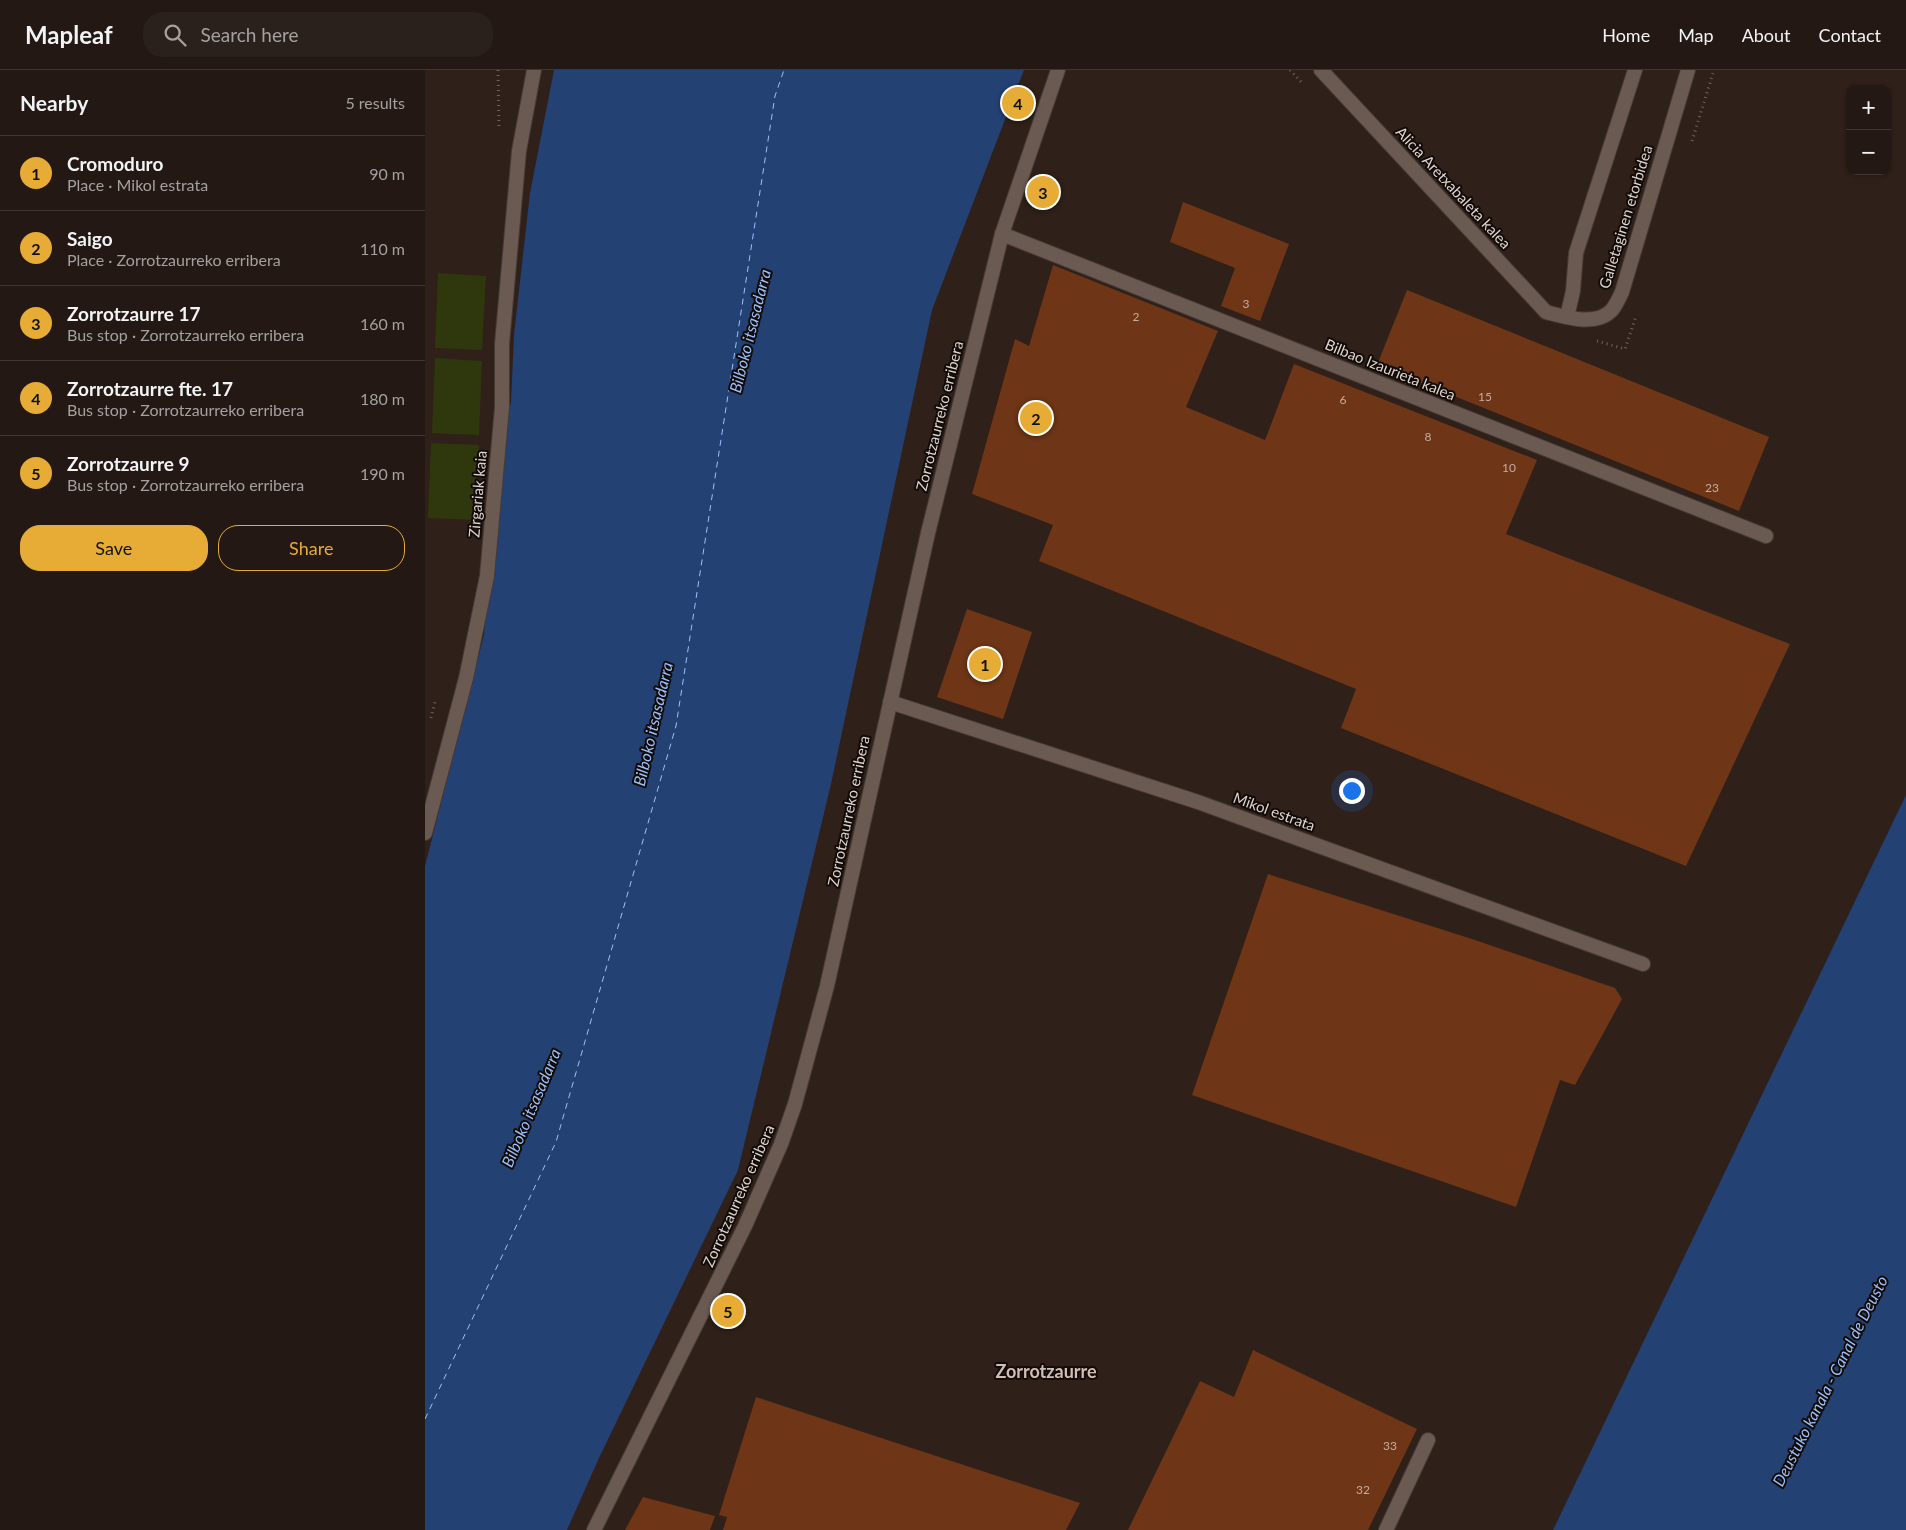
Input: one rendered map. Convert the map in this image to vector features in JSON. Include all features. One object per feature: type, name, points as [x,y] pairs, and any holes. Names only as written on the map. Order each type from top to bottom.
[{"type":"street","name":"Zirgariak kaia","points":[[425,833],[466,678],[487,576],[502,407],[502,344],[519,151],[534,70]]},
{"type":"street","name":"Zorrotzaurreko erribera","points":[[594,1530],[764,1185],[795,1104],[827,986],[928,533],[1002,234],[1058,70]]},
{"type":"street","name":"Alicia Aretxabaleta kalea","points":[[1321,70],[1546,312],[1567,317]]},
{"type":"street","name":"Galletaginen etorbidea","points":[[1635,70],[1576,253],[1573,291],[1567,317],[1590,320],[1611,311],[1622,292],[1688,70]]},
{"type":"street","name":"Bilbao Izaurieta kalea","points":[[1002,234],[1766,536]]},
{"type":"street","name":"Mikol estrata","points":[[890,702],[1207,806],[1643,964]]},
{"type":"street","points":[[1386,1530],[1428,1440]]},
{"type":"path","points":[[1290,70],[1304,84]]},
{"type":"path","points":[[1691,142],[1714,70]]},
{"type":"path","points":[[1588,339],[1625,349],[1637,311]]},
{"type":"green space","points":[[438,273],[486,276],[482,350],[435,348]]},
{"type":"green space","points":[[435,358],[482,361],[479,435],[432,433]]},
{"type":"green space","points":[[431,443],[479,445],[475,520],[428,518]]},
{"type":"water","name":"Bilboko itsasadarra","points":[[554,70],[1024,70],[932,310],[831,784],[738,1170],[599,1458],[567,1530],[425,1530],[425,866],[484,635],[495,478],[511,402],[514,335],[530,193]]},
{"type":"water","name":"Deustuko kanala - Canal de Deusto","points":[[1906,795],[1906,1530],[1553,1530]]},
{"type":"building","points":[[1183,202],[1289,244],[1260,321],[1221,306],[1235,268],[1170,242]]},
{"type":"building","points":[[1053,265],[1218,331],[1186,407],[1265,440],[1294,364],[1537,460],[1506,534],[1790,644],[1686,866],[1341,728],[1356,689],[1039,561],[1053,525],[972,494],[1015,339],[1029,346]]},
{"type":"building","points":[[1407,290],[1769,437],[1739,511],[1377,365]]},
{"type":"building","points":[[967,609],[1032,632],[1003,719],[937,697]]},
{"type":"building","points":[[1268,874],[1472,939],[1615,988],[1622,999],[1575,1085],[1560,1080],[1516,1207],[1192,1095]]},
{"type":"building","points":[[1253,1350],[1417,1429],[1368,1530],[1128,1530],[1200,1381],[1234,1397]]},
{"type":"building","points":[[756,1397],[1080,1503],[1066,1530],[723,1530],[727,1517],[719,1515]]},
{"type":"building","points":[[643,1497],[715,1516],[710,1530],[625,1530]]},
{"type":"ferry route","points":[[425,1419],[556,1142],[676,726],[775,96],[784,70]]},
{"type":"place","name":"Zorrotzaurre fte. 17","points":[[1018,103]]},
{"type":"place","name":"Zorrotzaurre 17","points":[[1043,192]]},
{"type":"place","name":"Saigo","points":[[1036,418]]},
{"type":"place","name":"Cromoduro","points":[[985,664]]},
{"type":"place","name":"Zorrotzaurre 9","points":[[728,1311]]},
{"type":"district","name":"Zorrotzaurre","points":[[1046,1372]]}]
